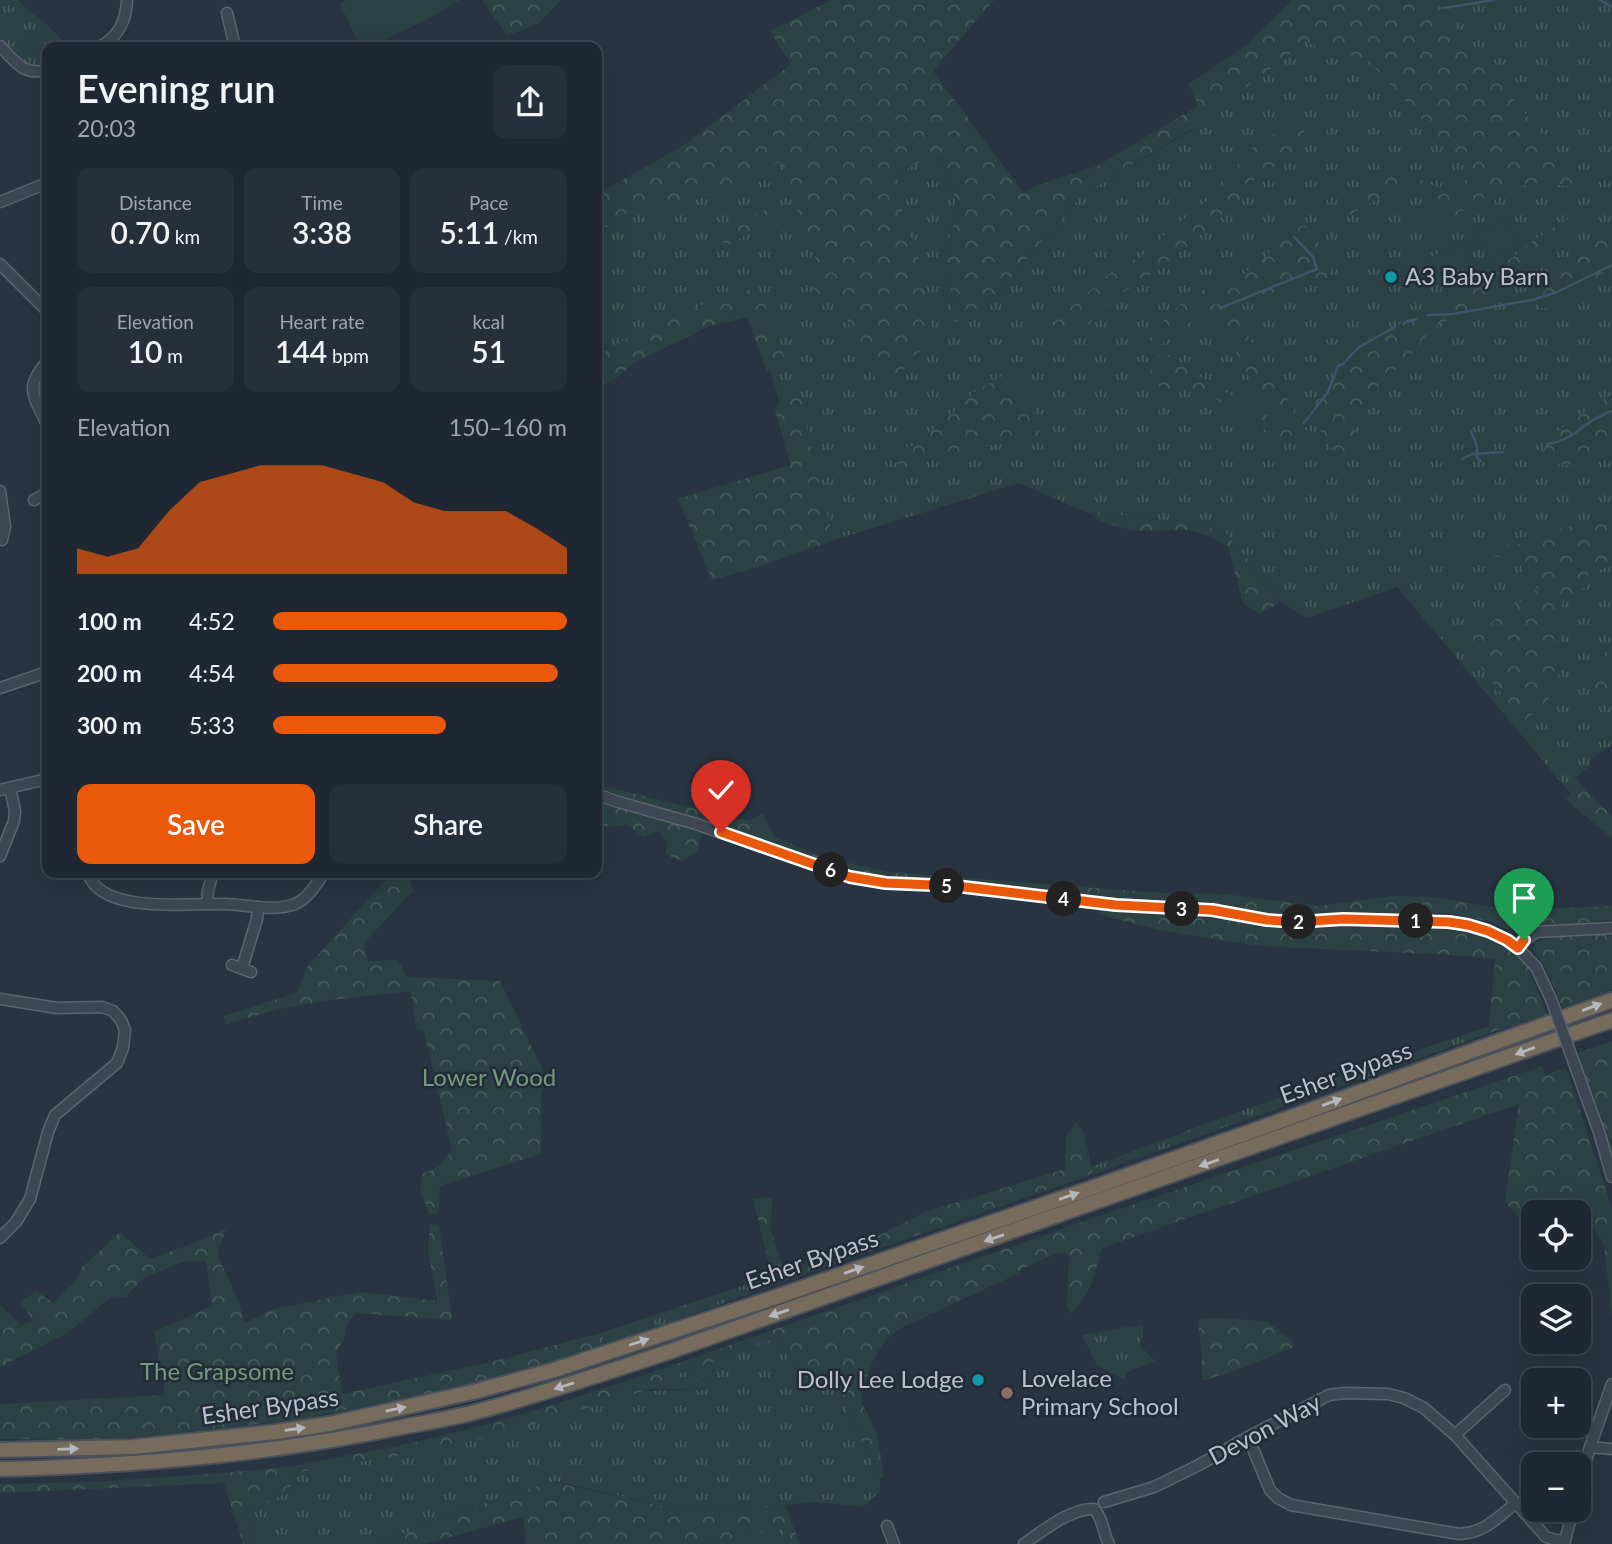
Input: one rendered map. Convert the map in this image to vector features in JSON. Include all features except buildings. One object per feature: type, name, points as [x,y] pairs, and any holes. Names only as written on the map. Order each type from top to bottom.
[{"type":"highway","name":"Esher Bypass","points":[[0,1450],[134,1447],[288,1430],[329,1424],[473,1392],[554,1370],[1088,1189],[1612,1000]]},
{"type":"highway","name":"Esher Bypass","points":[[0,1469],[143,1463],[268,1450],[369,1434],[474,1412],[668,1352],[1612,1020]]},
{"type":"street","points":[[107,42],[120,30],[127,0]]},
{"type":"street","points":[[227,13],[234,42]]},
{"type":"street","points":[[219,29],[230,26]]},
{"type":"street","points":[[0,47],[24,69],[42,71]]},
{"type":"street","points":[[0,202],[42,185]]},
{"type":"street","points":[[0,264],[42,306]]},
{"type":"street","points":[[42,367],[36,378],[33,396],[42,415]]},
{"type":"street","points":[[0,491],[5,527],[2,540]]},
{"type":"street","points":[[34,500],[42,496]]},
{"type":"street","points":[[0,688],[42,674]]},
{"type":"street","points":[[0,856],[14,821],[15,811],[5,789],[42,780]]},
{"type":"street","points":[[602,796],[703,826],[850,877],[870,881],[956,886],[1116,905],[1212,910],[1287,922],[1343,919],[1449,922],[1488,931],[1518,948],[1536,967],[1551,999],[1612,1177]]},
{"type":"street","points":[[90,878],[101,891],[139,904],[276,908],[303,900],[320,878]]},
{"type":"street","points":[[207,904],[212,878]]},
{"type":"street","points":[[242,968],[257,919],[258,906]]},
{"type":"street","points":[[1518,948],[1536,932],[1612,928]]},
{"type":"street","points":[[0,999],[57,1008],[102,1007],[113,1011],[125,1030],[123,1048],[117,1063],[55,1115],[30,1199],[16,1222],[0,1238]]},
{"type":"street","points":[[1589,1452],[1612,1384]]},
{"type":"street","points":[[1455,1435],[1505,1390]]},
{"type":"street","name":"Devon Way","points":[[1104,1502],[1154,1488],[1329,1395],[1388,1394],[1424,1408],[1455,1435],[1546,1537],[1565,1542]]},
{"type":"street","points":[[1248,1437],[1270,1490],[1291,1505],[1459,1534],[1474,1534],[1516,1503]]},
{"type":"street","points":[[1590,1447],[1612,1449]]},
{"type":"street","points":[[1024,1544],[1066,1517],[1094,1508],[1109,1544]]},
{"type":"street","points":[[1565,1542],[1570,1522]]},
{"type":"street","points":[[887,1526],[894,1544]]},
{"type":"green space","points":[[0,0],[18,0],[65,42],[42,42],[42,67],[28,68],[0,40]]},
{"type":"green space","points":[[346,0],[460,0],[381,42],[358,42],[340,4]]},
{"type":"green space","points":[[482,0],[561,0],[538,24],[507,36]]},
{"type":"green space","points":[[832,0],[995,0],[933,71],[1024,193],[1038,185],[1097,166],[1198,106],[1189,84],[1247,45],[1293,0],[1434,0],[1586,189],[1539,182],[1488,195],[1432,229],[1424,221],[1438,210],[1438,202],[1402,185],[1348,216],[1321,238],[1313,235],[1328,253],[1332,263],[1330,277],[1314,281],[1290,280],[1273,293],[1240,304],[1248,336],[1274,383],[1281,388],[1293,408],[1294,417],[1280,416],[1267,410],[1228,336],[1208,308],[1183,328],[1170,330],[1163,344],[1145,345],[1160,324],[1189,296],[1241,276],[1263,259],[1289,230],[1305,225],[1309,231],[1388,175],[1406,173],[1456,196],[1470,173],[1367,59],[1305,42],[1194,128],[1083,194],[998,293],[955,323],[946,250],[957,209],[947,165],[940,156],[932,155],[897,175],[899,200],[922,268],[931,319],[930,344],[905,362],[904,373],[884,382],[875,377],[863,349],[852,339],[843,294],[817,296],[813,289],[819,269],[781,162],[765,172],[699,197],[680,209],[655,209],[626,214],[602,231],[602,191],[680,148],[791,64],[770,31]]},
{"type":"green space","points":[[1293,0],[1609,0],[1612,3],[1612,745],[1589,761],[1590,766],[1575,778],[1570,793],[1397,587],[1308,618],[1280,602],[1224,531],[1186,523],[1098,512],[1093,515],[1019,483],[834,540],[791,465],[775,410],[779,401],[750,297],[602,364],[602,226],[787,139],[897,175],[932,154],[939,156],[947,165],[957,209],[946,250],[955,322],[998,293],[1083,194],[1194,129],[1198,106],[1189,84],[1247,45]]},
{"type":"green space","points":[[1298,122],[1311,141],[1286,161],[1253,181],[1248,194],[1145,279],[1117,296],[1087,326],[1047,340],[1043,332],[1110,273],[1143,255],[1206,201],[1234,174],[1241,156],[1267,137]]},
{"type":"green space","points":[[1588,206],[1591,212],[1566,231],[1559,244],[1532,266],[1519,266],[1484,307],[1453,317],[1432,328],[1410,356],[1369,396],[1355,431],[1350,453],[1335,451],[1321,436],[1319,417],[1310,406],[1325,389],[1342,359],[1420,312],[1439,308],[1460,296],[1531,242]]},
{"type":"green space","points":[[772,207],[782,211],[779,225],[752,232],[724,247],[725,231]]},
{"type":"green space","points":[[1504,218],[1518,243],[1488,260],[1475,234]]},
{"type":"green space","points":[[1612,235],[1612,270],[1579,285],[1546,308],[1539,308],[1537,301],[1575,253],[1590,242]]},
{"type":"green space","points":[[1463,241],[1474,261],[1433,283],[1422,262]]},
{"type":"green space","points":[[759,288],[784,356],[767,371],[747,317],[710,326],[634,363],[614,380],[602,384],[602,352],[676,316]]},
{"type":"green space","points":[[1170,355],[1208,382],[1276,421],[1316,433],[1312,444],[1290,442],[1254,424],[1211,396],[1183,389],[1172,395],[1150,380],[1152,357]]},
{"type":"green space","points":[[1002,376],[1014,389],[1026,392],[1040,436],[970,449],[902,468],[894,462],[902,448],[921,444],[942,419],[960,409],[974,392]]},
{"type":"green space","points":[[801,394],[812,454],[834,540],[762,566],[712,580],[678,499],[791,465],[775,410],[780,401]]},
{"type":"green space","points":[[1612,394],[1612,458],[1568,465],[1535,460],[1560,429]]},
{"type":"green space","points":[[1098,512],[1186,523],[1224,531],[1280,602],[1260,614],[1243,603],[1228,547],[1212,537],[1187,530],[1134,531],[1102,522],[1093,515]]},
{"type":"green space","points":[[1612,514],[1612,566],[1589,572],[1587,587],[1565,596],[1561,607],[1558,690],[1524,722],[1462,643],[1539,588],[1525,577],[1523,562],[1483,554],[1445,556],[1431,548],[1523,544],[1560,529]]},
{"type":"green space","points":[[1612,646],[1612,682],[1602,695],[1590,686],[1590,674],[1595,664]]},
{"type":"green space","points":[[1575,778],[1612,816],[1612,838],[1566,800]]},
{"type":"green space","points":[[602,785],[737,819],[749,820],[763,814],[775,837],[827,858],[890,872],[1165,893],[1224,894],[1318,906],[1393,896],[1432,897],[1509,910],[1612,906],[1612,920],[1532,925],[1509,930],[1491,922],[1450,913],[1354,913],[1298,917],[1214,905],[892,878],[849,871],[704,821],[698,851],[682,861],[665,854],[668,843],[659,831],[643,837],[628,825],[602,827]]},
{"type":"green space","name":"Lower Wood","points":[[387,878],[410,878],[413,891],[364,943],[368,961],[398,960],[407,977],[500,981],[542,1068],[541,1154],[440,1186],[439,1212],[429,1215],[420,1189],[422,1174],[438,1167],[452,1151],[424,1031],[416,1029],[411,991],[284,1008],[226,1024],[224,1016],[297,993],[307,967]]},
{"type":"green space","points":[[1097,906],[1298,928],[1405,925],[1474,931],[1508,946],[1521,958],[1528,966],[1547,1014],[1490,1033],[1495,959],[1258,946],[1164,931],[1097,914]]},
{"type":"green space","points":[[1612,931],[1612,990],[1562,1008],[1551,979],[1534,951],[1535,943],[1553,936]]},
{"type":"green space","points":[[1489,1026],[1490,1033],[1093,1174],[1091,1167],[1232,1114]]},
{"type":"green space","points":[[1612,1041],[1612,1158],[1577,1053]]},
{"type":"green space","points":[[1542,1066],[1545,1075],[1566,1068],[1612,1209],[1612,1316],[1604,1245],[1591,1227],[1591,1200],[1521,1200],[1521,1220],[1505,1202],[1519,1104],[1102,1248],[1088,1291],[1071,1314],[1067,1306],[1069,1256],[1061,1252],[897,1330],[877,1353],[861,1401],[877,1433],[884,1478],[880,1479],[831,1376],[816,1383],[789,1362],[780,1336],[677,1374],[681,1380],[706,1380],[705,1390],[650,1389],[505,1433],[432,1450],[299,1472],[288,1491],[246,1515],[255,1544],[243,1544],[224,1483],[0,1493],[0,1484],[98,1482],[295,1466],[416,1442],[503,1420],[624,1382],[1070,1226]]},
{"type":"green space","points":[[1076,1123],[1084,1132],[1093,1174],[774,1285],[753,1199],[772,1199],[771,1230],[784,1271],[852,1249],[925,1212],[1065,1169],[1066,1136]]},
{"type":"green space","name":"The Grapsome","points":[[430,1224],[439,1225],[452,1320],[356,1313],[347,1324],[344,1339],[336,1353],[342,1394],[486,1363],[597,1334],[599,1348],[474,1384],[296,1420],[93,1440],[0,1439],[0,1404],[165,1395],[154,1332],[212,1306],[206,1261],[182,1262],[144,1278],[125,1297],[112,1296],[69,1332],[0,1367],[0,1305],[21,1325],[34,1321],[20,1302],[37,1291],[53,1303],[76,1281],[80,1269],[120,1232],[150,1259],[226,1229],[217,1254],[240,1305],[244,1323],[274,1309],[360,1292],[437,1301],[428,1250]]},
{"type":"green space","points":[[772,1276],[774,1285],[599,1348],[597,1334]]},
{"type":"green space","points":[[1213,1318],[1267,1321],[1293,1342],[1294,1347],[1202,1381],[1198,1320]]},
{"type":"green space","points":[[1143,1324],[1143,1336],[1139,1344],[1155,1361],[1126,1373],[1125,1380],[1097,1365],[1082,1335]]},
{"type":"green space","points":[[780,1336],[796,1367],[831,1376],[880,1479],[880,1492],[863,1507],[817,1502],[681,1510],[555,1481],[503,1496],[376,1544],[255,1544],[246,1515],[288,1491],[299,1472],[641,1391],[705,1390],[706,1380],[681,1380],[676,1374]]},
{"type":"green space","points":[[553,1482],[681,1510],[785,1505],[800,1544],[789,1544],[782,1529],[700,1544],[526,1544],[523,1517],[425,1544],[376,1544],[503,1496]]},
{"type":"green space","points":[[782,1528],[789,1544],[700,1544]]},
{"type":"waterway","points":[[1445,8],[1493,0]]},
{"type":"waterway","points":[[1600,0],[1612,7]]},
{"type":"waterway","points":[[1220,308],[1317,269],[1313,257],[1294,237]]},
{"type":"waterway","points":[[1428,315],[1453,314],[1532,300],[1557,292],[1612,265]]},
{"type":"waterway","points":[[1404,323],[1416,319]]},
{"type":"waterway","points":[[1304,423],[1328,392],[1338,366],[1359,347],[1395,327]]},
{"type":"waterway","points":[[1548,444],[1567,438],[1612,411]]},
{"type":"waterway","points":[[1471,431],[1477,446],[1477,458],[1481,461]]},
{"type":"waterway","points":[[1462,459],[1472,454],[1503,452]]},
{"type":"place","name":"A3 Baby Barn","points":[[1391,277]]},
{"type":"place","name":"Dolly Lee Lodge","points":[[978,1380]]},
{"type":"place","name":"Lovelace Primary School","points":[[1007,1393]]},
{"type":"route","points":[[721,832],[850,877],[886,883],[956,886],[1090,903],[1212,910],[1267,920],[1449,922],[1488,931],[1518,948],[1524,940]]}]
